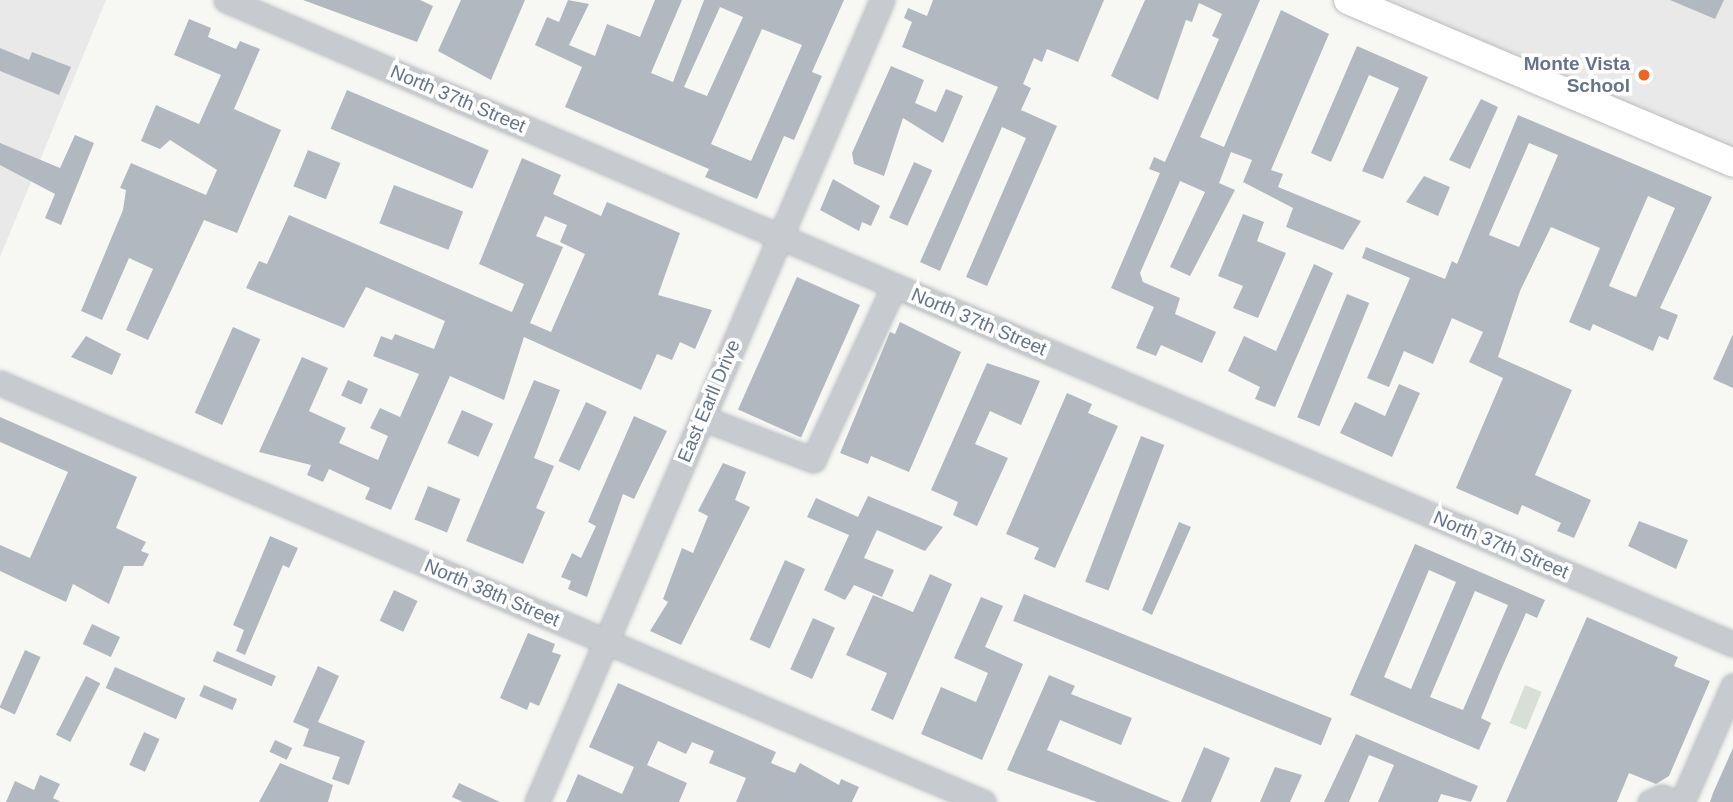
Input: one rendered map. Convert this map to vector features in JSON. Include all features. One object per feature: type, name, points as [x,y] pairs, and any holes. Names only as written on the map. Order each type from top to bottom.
[{"type":"main road","points":[[1348,0],[1733,163]]},
{"type":"street","name":"North 37th Street","points":[[226,0],[1733,644]]},
{"type":"street","name":"East Earll Drive","points":[[537,802],[881,0]]},
{"type":"street","points":[[702,418],[813,460],[825,445],[894,286]]},
{"type":"street","name":"North 38th Street","points":[[0,383],[983,802]]},
{"type":"street","points":[[1682,802],[1733,686]]},
{"type":"street","points":[[1650,802],[1662,797],[1674,802]]},
{"type":"shaded area","points":[[0,0],[106,0],[0,257]]},
{"type":"shaded area","name":"Monte Vista School","points":[[1377,0],[1733,0],[1733,149]]},
{"type":"shaded area","points":[[1525,685],[1542,692],[1526,730],[1510,723]]},
{"type":"building","points":[[303,0],[420,0],[433,6],[417,42]]},
{"type":"building","points":[[461,0],[525,0],[491,80],[438,51]]},
{"type":"building","points":[[568,0],[589,4],[569,45],[595,56],[607,24],[640,37],[655,0],[682,0],[651,73],[673,82],[704,0],[844,0],[812,72],[822,76],[794,140],[784,136],[757,199],[705,177],[709,169],[565,107],[582,67],[535,45],[547,17],[559,22]],"holes":[[[720,7],[743,17],[707,96],[684,87]],[[762,29],[802,45],[751,161],[711,144]]]},
{"type":"building","points":[[933,0],[1104,0],[1078,62],[1047,49],[1042,62],[1034,58],[1023,84],[1031,88],[1021,110],[1057,126],[987,286],[966,277],[1026,138],[1002,127],[940,271],[920,262],[998,87],[902,47],[912,22],[904,18],[908,8],[927,16]]},
{"type":"building","points":[[1145,0],[1260,0],[1200,137],[1224,147],[1281,10],[1329,34],[1271,170],[1283,174],[1278,187],[1361,221],[1343,250],[1286,227],[1293,208],[1243,182],[1252,160],[1231,152],[1219,183],[1235,190],[1190,276],[1170,267],[1205,192],[1180,181],[1140,273],[1143,282],[1180,298],[1175,314],[1216,332],[1202,363],[1161,345],[1156,356],[1136,348],[1154,307],[1111,288],[1160,173],[1149,169],[1154,157],[1165,162],[1219,39],[1212,36],[1222,14],[1199,3],[1192,22],[1186,20],[1158,100],[1111,76]]},
{"type":"building","points":[[1670,0],[1724,0],[1715,19]]},
{"type":"building","points":[[189,19],[211,28],[208,37],[236,49],[240,41],[260,49],[234,109],[281,130],[237,233],[204,220],[148,340],[126,330],[153,269],[129,258],[102,320],[81,311],[123,210],[126,190],[120,188],[131,163],[206,195],[217,170],[170,140],[160,149],[141,141],[156,105],[199,124],[221,75],[174,55]]},
{"type":"building","points":[[1357,46],[1428,77],[1383,179],[1362,171],[1399,88],[1369,75],[1331,162],[1311,153]]},
{"type":"building","points":[[0,48],[29,60],[32,52],[71,67],[59,95],[0,71]]},
{"type":"building","points":[[891,66],[924,80],[915,103],[936,112],[946,89],[963,96],[943,143],[903,118],[884,176],[854,164],[852,153]]},
{"type":"building","points":[[347,90],[489,150],[472,189],[331,129]]},
{"type":"building","points":[[1481,99],[1498,107],[1470,169],[1449,160]]},
{"type":"building","points":[[1518,115],[1712,197],[1660,308],[1678,315],[1668,340],[1659,336],[1653,351],[1593,324],[1590,331],[1569,322],[1600,248],[1551,227],[1520,291],[1498,357],[1572,390],[1535,475],[1591,500],[1574,538],[1557,531],[1561,523],[1522,505],[1518,515],[1456,488],[1503,378],[1469,362],[1483,332],[1452,318],[1433,364],[1404,351],[1389,387],[1367,378],[1410,278],[1362,258],[1366,247],[1445,279],[1452,261],[1457,264]],"holes":[[[1529,143],[1558,155],[1519,247],[1489,235]],[[1648,196],[1675,208],[1636,297],[1609,286]]]},
{"type":"building","points":[[75,135],[94,143],[61,225],[45,218],[55,194],[0,165],[0,143],[60,168]]},
{"type":"building","points":[[308,150],[340,163],[326,199],[293,186]]},
{"type":"building","points":[[522,158],[561,175],[553,194],[601,216],[607,202],[680,233],[658,295],[712,310],[695,349],[680,342],[672,360],[657,354],[641,390],[524,337],[504,400],[450,376],[391,510],[365,499],[370,488],[329,469],[323,482],[307,475],[311,465],[259,452],[302,357],[328,368],[309,411],[346,428],[339,443],[378,460],[388,436],[370,428],[380,408],[400,417],[419,374],[373,356],[381,336],[392,340],[395,334],[434,349],[445,321],[366,287],[344,328],[246,288],[259,261],[267,264],[289,215],[512,312],[524,284],[479,264]],"holes":[[[545,216],[567,225],[560,242],[585,254],[551,332],[530,323],[563,247],[536,236]]]},
{"type":"building","points":[[914,162],[932,170],[907,226],[889,218]]},
{"type":"building","points":[[1424,176],[1450,187],[1438,216],[1406,202]]},
{"type":"building","points":[[833,179],[880,206],[871,226],[862,222],[859,231],[820,210]]},
{"type":"building","points":[[394,185],[463,212],[448,250],[379,223]]},
{"type":"building","points":[[1243,214],[1264,222],[1257,241],[1286,253],[1258,318],[1233,308],[1243,286],[1218,276]]},
{"type":"building","points":[[1314,264],[1333,273],[1275,407],[1255,399],[1260,387],[1228,371],[1244,336],[1276,351]]},
{"type":"building","points":[[797,277],[860,305],[801,438],[738,409]]},
{"type":"building","points":[[1347,294],[1369,303],[1319,426],[1297,417]]},
{"type":"building","points":[[900,322],[961,352],[909,472],[871,456],[868,464],[840,453],[890,332],[895,334]]},
{"type":"building","points":[[233,327],[260,339],[222,425],[195,413]]},
{"type":"building","points":[[1733,334],[1733,388],[1713,379]]},
{"type":"building","points":[[86,336],[121,354],[112,375],[71,357]]},
{"type":"building","points":[[987,363],[1040,381],[1021,425],[990,411],[975,444],[1008,458],[977,526],[953,515],[958,502],[931,490]]},
{"type":"building","points":[[348,380],[368,389],[361,404],[341,396]]},
{"type":"building","points":[[534,380],[560,390],[534,458],[554,466],[536,508],[545,512],[523,564],[466,541]]},
{"type":"building","points":[[1399,384],[1420,393],[1392,457],[1340,433],[1355,402],[1385,416]]},
{"type":"building","points":[[1067,393],[1092,404],[1088,413],[1118,426],[1055,568],[1034,559],[1039,548],[1006,534]]},
{"type":"building","points":[[586,402],[607,412],[579,471],[559,461]]},
{"type":"building","points":[[462,410],[493,424],[478,457],[447,443]]},
{"type":"building","points":[[634,416],[667,431],[634,499],[623,494],[587,597],[568,589],[571,581],[561,577],[572,553],[581,558],[596,526],[588,522]]},
{"type":"building","points":[[0,417],[137,477],[116,528],[146,542],[141,551],[149,554],[143,566],[124,566],[109,604],[73,584],[66,602],[0,571],[0,545],[30,558],[68,472],[0,442]]},
{"type":"building","points":[[1141,436],[1164,445],[1108,591],[1085,582]]},
{"type":"building","points":[[723,463],[746,472],[735,500],[750,507],[681,645],[650,631],[668,602],[663,599],[682,548],[693,553],[708,516],[698,511]]},
{"type":"building","points":[[428,486],[460,499],[447,532],[415,519]]},
{"type":"building","points":[[868,496],[943,527],[925,551],[877,530],[864,558],[894,570],[882,597],[854,585],[845,600],[824,590],[849,535],[807,517],[816,498],[858,517]]},
{"type":"building","points":[[1639,521],[1688,540],[1676,569],[1628,546]]},
{"type":"building","points":[[1179,522],[1191,527],[1152,615],[1142,610]]},
{"type":"building","points":[[270,536],[298,548],[289,568],[283,565],[245,655],[236,651],[244,630],[233,625]]},
{"type":"building","points":[[1415,544],[1545,600],[1537,618],[1526,613],[1500,672],[1481,718],[1491,723],[1479,750],[1350,695]],"holes":[[[1429,570],[1456,582],[1411,689],[1384,677]],[[1475,591],[1508,605],[1463,710],[1430,697]]]},
{"type":"building","points":[[785,560],[805,569],[770,648],[750,639]]},
{"type":"building","points":[[930,574],[952,584],[893,720],[871,710],[887,673],[846,655],[873,595],[913,612]]},
{"type":"building","points":[[394,590],[418,601],[403,632],[380,621]]},
{"type":"building","points":[[1024,594],[1332,718],[1321,745],[1013,621]]},
{"type":"building","points":[[981,597],[1003,606],[985,647],[1023,664],[982,760],[921,734],[941,687],[976,702],[988,673],[954,658]]},
{"type":"building","points":[[1587,617],[1678,657],[1674,666],[1710,681],[1669,776],[1656,784],[1629,773],[1617,802],[1506,802]]},
{"type":"building","points":[[813,618],[835,628],[812,679],[790,669]]},
{"type":"building","points":[[92,624],[120,637],[111,657],[83,644]]},
{"type":"building","points":[[528,633],[555,644],[552,652],[561,655],[539,706],[530,702],[527,710],[500,698]]},
{"type":"building","points":[[25,650],[41,657],[15,714],[0,706]]},
{"type":"building","points":[[217,651],[276,676],[272,686],[213,661]]},
{"type":"building","points":[[318,666],[339,676],[318,722],[365,741],[349,785],[332,779],[340,757],[303,746],[309,729],[293,722]]},
{"type":"building","points":[[115,667],[185,698],[176,719],[106,688]]},
{"type":"building","points":[[1049,675],[1075,686],[1071,694],[1132,718],[1121,745],[1060,720],[1047,750],[1171,802],[1097,802],[1007,770]]},
{"type":"building","points":[[86,676],[100,683],[70,742],[56,735]]},
{"type":"building","points":[[618,683],[776,752],[771,763],[795,773],[800,763],[839,785],[841,779],[859,787],[852,802],[736,802],[746,778],[709,763],[714,751],[692,742],[686,754],[658,741],[647,765],[687,783],[679,802],[566,802],[578,774],[622,794],[634,767],[589,747]]},
{"type":"building","points":[[204,685],[237,699],[232,710],[199,696]]},
{"type":"building","points":[[144,732],[160,739],[145,772],[129,765]]},
{"type":"building","points":[[1356,734],[1478,786],[1471,802],[1441,794],[1438,802],[1378,802],[1394,765],[1369,755],[1349,802],[1324,802]]},
{"type":"building","points":[[275,740],[292,748],[287,760],[270,752]]},
{"type":"building","points":[[1204,747],[1230,758],[1211,802],[1181,802]]},
{"type":"building","points":[[1733,748],[1733,802],[1710,802],[1713,793]]},
{"type":"building","points":[[280,763],[333,785],[328,802],[259,802]]},
{"type":"building","points":[[1275,767],[1302,775],[1290,802],[1260,802]]},
{"type":"building","points":[[40,775],[60,784],[53,798],[61,802],[6,802],[15,781],[34,790]]},
{"type":"building","points":[[459,783],[500,802],[463,802],[452,797]]},
{"type":"place","name":"Monte Vista School","points":[[1644,75]]}]
